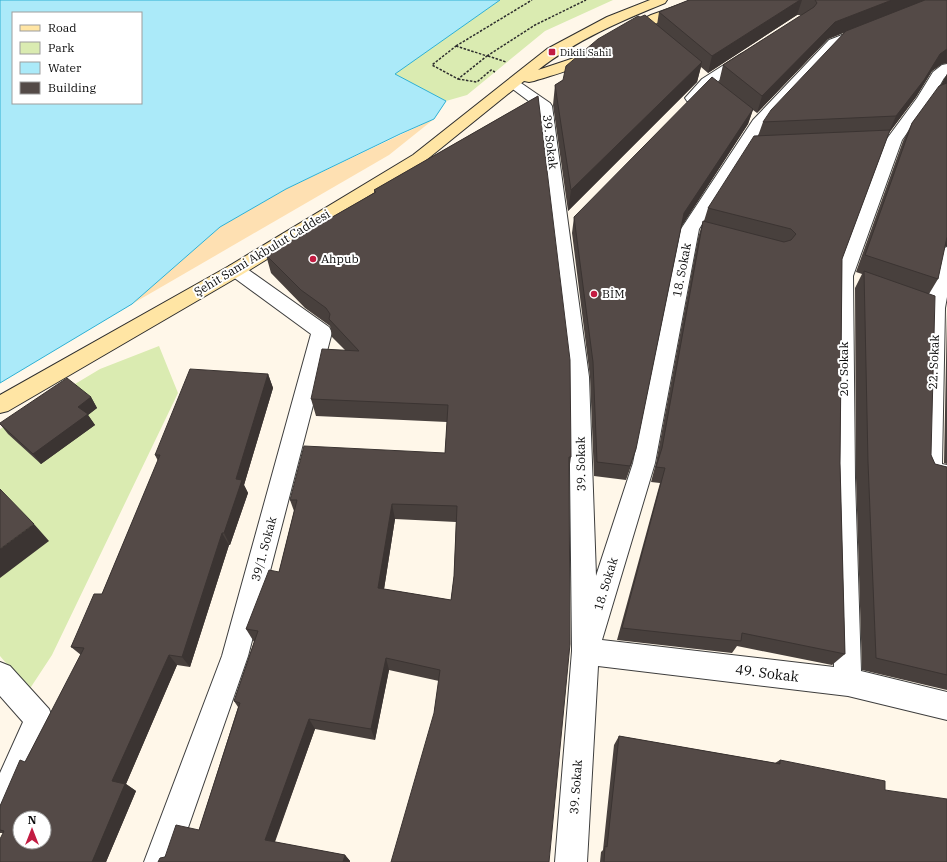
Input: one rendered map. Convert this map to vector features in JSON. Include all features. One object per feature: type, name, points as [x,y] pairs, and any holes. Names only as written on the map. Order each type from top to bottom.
[{"type":"main road","name":"Şehit Sami Akbulut Caddesi","points":[[0,405],[236,270],[419,158],[505,78],[612,20],[661,0]]},
{"type":"main road","points":[[616,38],[641,25],[705,0]]},
{"type":"main road","name":"Şehit Sami Akbulut Caddesi","points":[[505,78],[579,61],[604,45]]},
{"type":"street","points":[[641,25],[653,36]]},
{"type":"street","name":"18. Sokak","points":[[585,651],[644,463],[698,230],[752,146],[753,119],[834,43],[878,26]]},
{"type":"street","points":[[680,110],[713,87],[758,49]]},
{"type":"street","name":"20. Sokak","points":[[848,682],[843,478],[851,278],[887,141],[924,99],[938,75],[947,68]]},
{"type":"street","points":[[695,72],[713,87]]},
{"type":"street","name":"39. Sokak","points":[[505,78],[545,106],[567,226],[579,377],[585,651],[572,862]]},
{"type":"street","points":[[924,99],[947,91]]},
{"type":"street","name":"22. Sokak","points":[[939,473],[928,306],[947,253]]},
{"type":"street","name":"39/1. Sokak","points":[[160,862],[236,656],[322,332],[236,270]]},
{"type":"street","name":"49. Sokak","points":[[585,651],[848,682],[947,706]]},
{"type":"street","points":[[0,676],[39,719],[0,807]]},
{"type":"path","points":[[505,78],[491,70],[477,82],[458,79],[432,65],[456,46],[532,0]]},
{"type":"path","points":[[458,79],[514,37],[559,11],[586,0]]},
{"type":"path","points":[[456,46],[507,62]]},
{"type":"green space","points":[[500,0],[613,0],[545,31],[467,95],[446,101],[394,74]]},
{"type":"green space","points":[[159,346],[178,393],[52,655],[29,690],[0,656],[0,429],[100,369]]},
{"type":"sand","points":[[434,119],[389,155],[132,304],[220,227],[286,189]]},
{"type":"water","points":[[0,0],[500,0],[395,74],[446,101],[434,119],[286,189],[220,227],[132,304],[0,383]]},
{"type":"building","points":[[689,0],[800,0],[712,56],[659,12]]},
{"type":"building","points":[[815,0],[892,0],[835,22],[762,96],[723,65],[814,7],[817,3]]},
{"type":"building","points":[[925,0],[947,0],[947,49],[940,54],[924,80],[896,116],[763,122],[771,110],[846,31]]},
{"type":"building","points":[[645,15],[702,62],[571,190],[555,85],[563,80],[566,66],[598,39],[638,16],[640,17]]},
{"type":"building","points":[[712,77],[753,109],[684,213],[636,449],[630,466],[597,462],[593,362],[574,217]]},
{"type":"building","points":[[947,83],[947,237],[938,279],[865,255],[912,123],[939,86]]},
{"type":"building","points":[[538,96],[570,360],[570,644],[549,862],[391,862],[434,713],[440,670],[386,658],[371,729],[309,719],[265,840],[345,855],[343,862],[158,862],[160,858],[165,857],[176,825],[199,830],[240,703],[234,701],[258,631],[246,629],[269,570],[279,572],[297,500],[290,500],[304,446],[445,453],[448,405],[311,399],[322,349],[359,351],[329,319],[330,314],[326,308],[301,290],[266,255],[376,192],[374,190]],"holes":[[[392,504],[457,506],[454,576],[451,600],[378,588]]]},
{"type":"building","points":[[890,130],[842,259],[840,463],[845,654],[742,633],[741,641],[622,628],[665,468],[656,467],[662,448],[703,221],[784,242],[791,240],[796,234],[791,229],[708,208],[754,136]]},
{"type":"building","points":[[864,271],[935,296],[931,455],[935,464],[947,467],[947,675],[876,658],[868,462]]},
{"type":"building","points":[[190,369],[268,374],[236,479],[242,480],[224,533],[222,533],[182,657],[169,655],[112,781],[125,784],[92,862],[0,862],[0,839],[4,831],[0,830],[0,806],[20,760],[25,762],[84,648],[71,647],[94,594],[102,594],[160,455],[155,455]]},
{"type":"building","points":[[67,378],[91,397],[78,407],[88,414],[33,454],[0,423]]},
{"type":"building","points":[[0,489],[34,524],[0,549]]},
{"type":"building","points":[[619,736],[780,764],[780,760],[885,781],[885,790],[947,799],[947,862],[604,862],[605,846],[607,847]]},
{"type":"place","name":"Dikili Sahil","points":[[552,52]]},
{"type":"place","name":"Ahpub","points":[[313,259]]},
{"type":"place","name":"BİM","points":[[594,294]]}]
